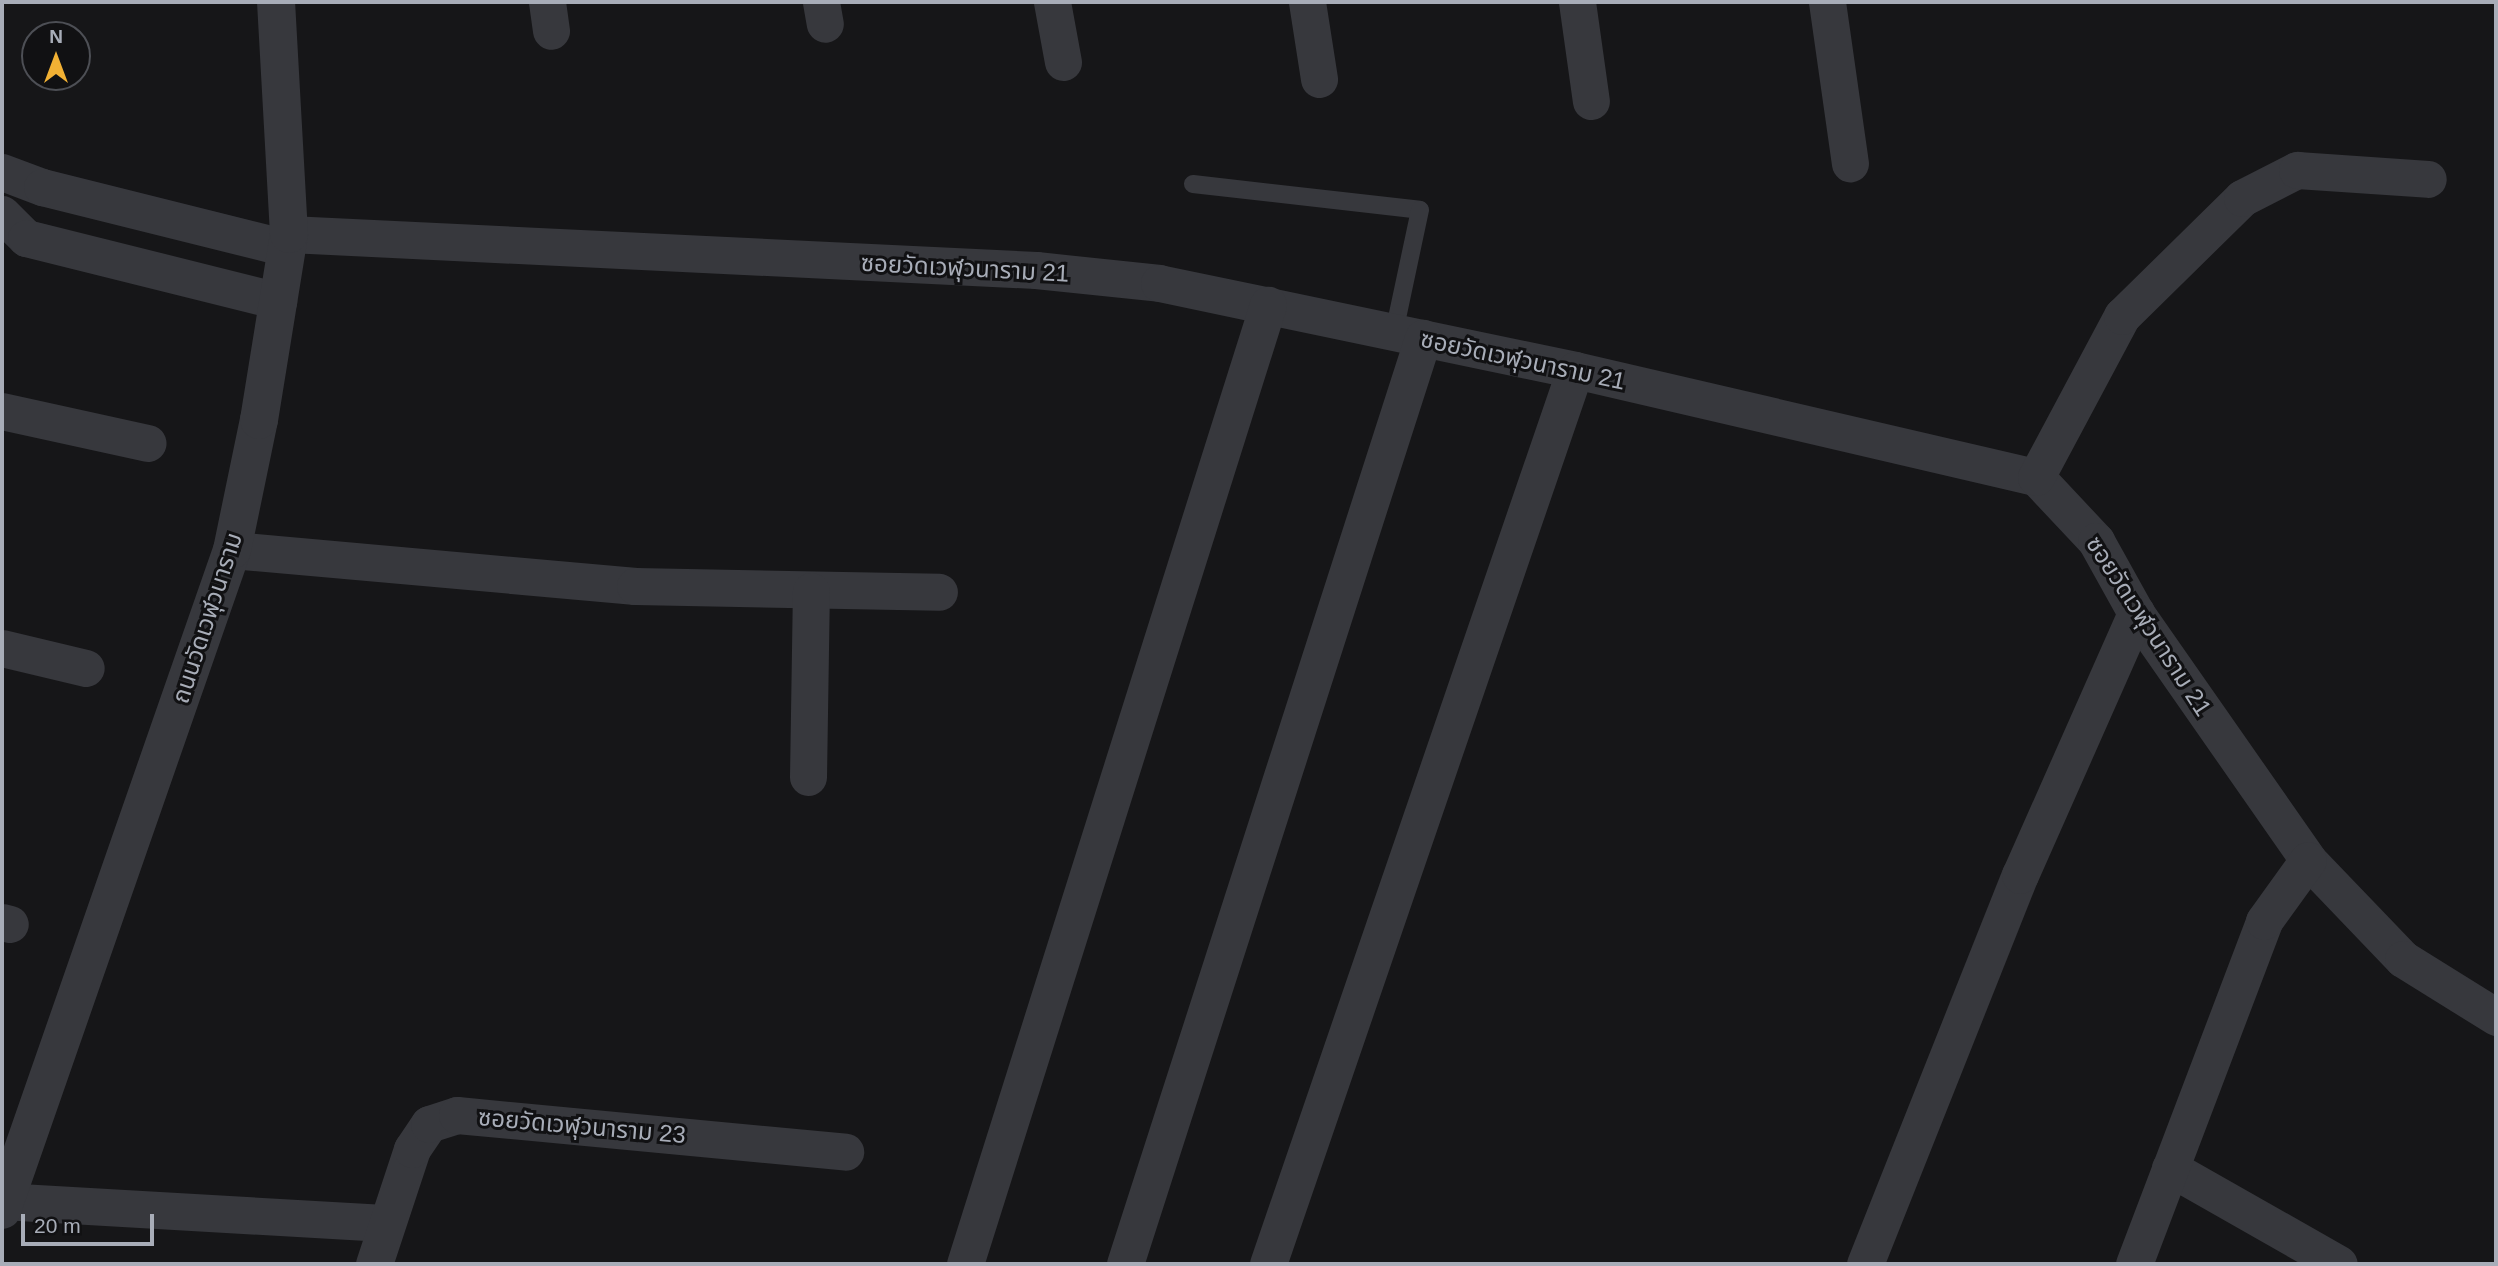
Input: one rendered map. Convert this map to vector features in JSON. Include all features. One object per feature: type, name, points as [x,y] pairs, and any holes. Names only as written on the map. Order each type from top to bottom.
[{"type":"street","name":"ถนนวัดเวฬุวนาราม","points":[[3,1204],[232,550],[288,241],[276,2]]},
{"type":"street","points":[[1052,2],[1062,62]]},
{"type":"street","points":[[1307,2],[1319,79]]},
{"type":"street","points":[[1577,2],[1591,101]]},
{"type":"street","points":[[1827,2],[1850,163]]},
{"type":"street","points":[[2036,477],[2122,316],[2242,198],[2297,170],[2428,179]]},
{"type":"street","name":"ซอยวัดเวฬุวนาราม 21","points":[[2,172],[43,187],[288,241],[1037,270],[1159,283],[1575,370],[2036,477],[2096,541],[2136,613],[2308,860],[2403,959],[2496,1017]]},
{"type":"street","points":[[2,214],[26,238],[278,301]]},
{"type":"street","points":[[965,1264],[1268,305]]},
{"type":"street","points":[[1125,1264],[1408,335]]},
{"type":"street","points":[[1268,1264],[1575,370]]},
{"type":"street","points":[[2,411],[148,443]]},
{"type":"street","points":[[232,550],[635,586],[939,592]]},
{"type":"street","points":[[808,777],[811,591]]},
{"type":"street","points":[[1865,1264],[2020,875],[2136,613]]},
{"type":"street","points":[[2,648],[86,668]]},
{"type":"street","points":[[2134,1264],[2264,921],[2308,860]]},
{"type":"street","name":"ซอยวัดเวฬุวนาราม 23","points":[[374,1264],[384,1223],[412,1149],[429,1124],[457,1115],[845,1152]]},
{"type":"street","points":[[2170,1168],[2339,1264]]},
{"type":"street","points":[[3,1204],[384,1223]]},
{"type":"lane","points":[[1193,184],[1420,209],[1408,335]]}]
